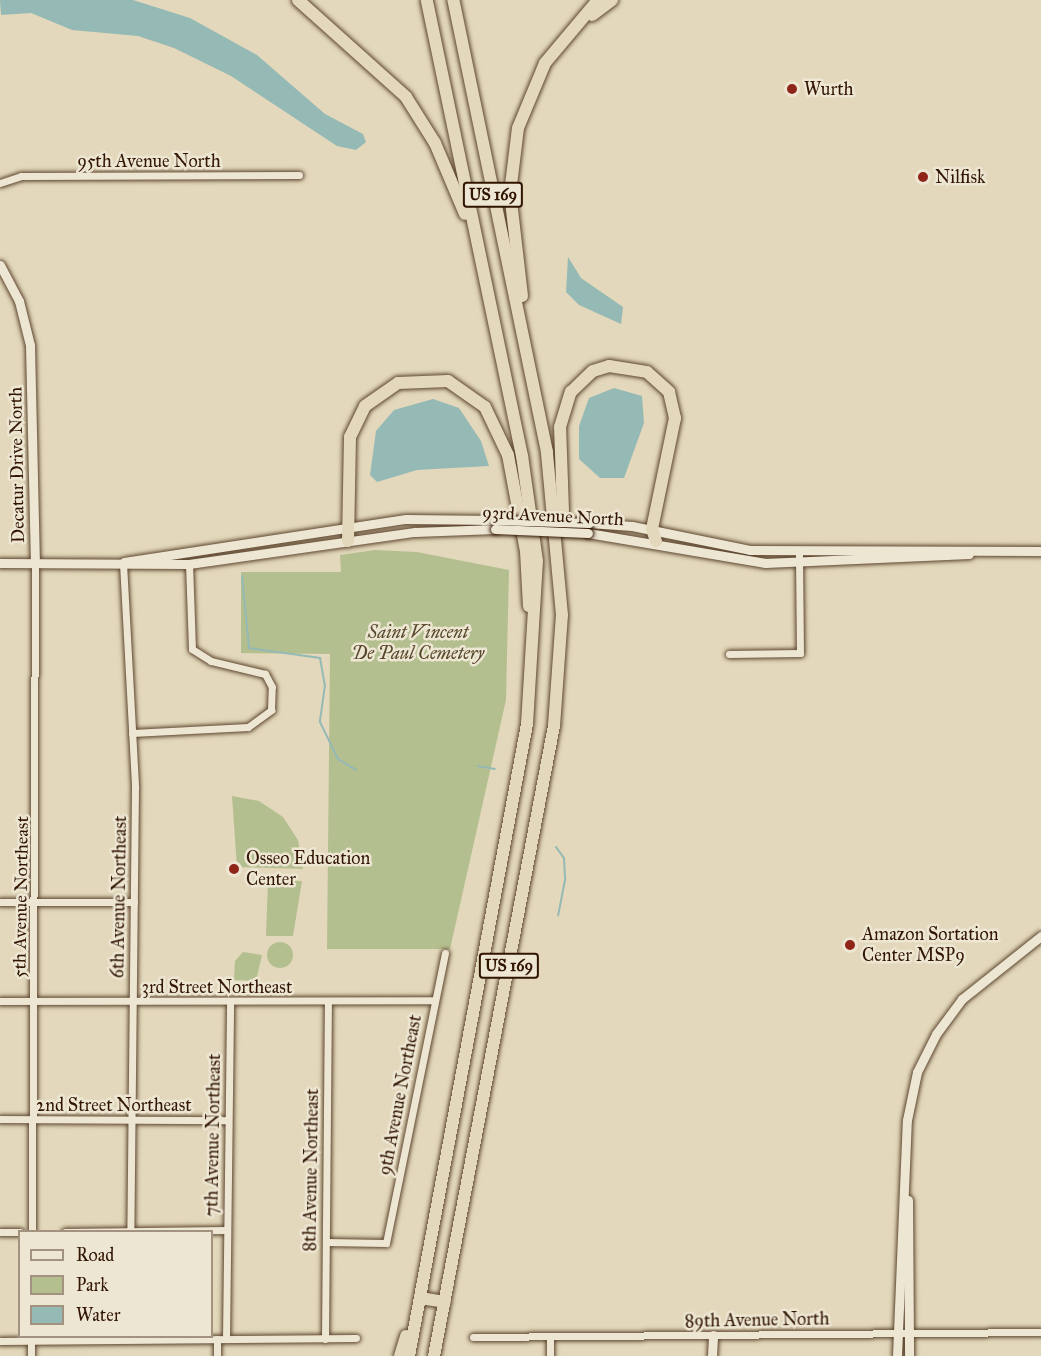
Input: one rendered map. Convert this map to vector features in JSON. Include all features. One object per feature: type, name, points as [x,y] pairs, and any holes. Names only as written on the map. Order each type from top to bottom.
[{"type":"highway","points":[[298,0],[384,72],[426,126],[461,202],[496,331]]},
{"type":"highway","name":"US 169","points":[[409,1356],[533,667],[536,530],[427,0]]},
{"type":"highway","name":"US 169","points":[[434,1356],[554,726],[560,560],[531,375],[453,0]]},
{"type":"highway","points":[[531,375],[510,175],[527,101],[564,35],[598,0]]},
{"type":"highway","points":[[564,35],[612,0]]},
{"type":"highway","points":[[560,560],[563,410],[571,392],[593,371],[627,366],[647,372],[669,392],[675,417],[654,535]]},
{"type":"highway","points":[[348,541],[350,437],[365,406],[398,382],[418,378],[448,381],[473,394],[508,455],[526,551],[533,667]]},
{"type":"highway","points":[[400,1356],[429,1251]]},
{"type":"highway","points":[[420,1298],[445,1302]]},
{"type":"street","name":"95th Avenue North","points":[[0,183],[21,176],[299,175]]},
{"type":"street","name":"Decatur Drive North","points":[[0,265],[19,301],[30,345],[35,562]]},
{"type":"street","name":"93rd Avenue North","points":[[123,563],[416,519],[589,528],[654,535],[731,548],[1041,551]]},
{"type":"street","name":"93rd Avenue North","points":[[0,563],[189,564],[348,541],[495,524]]},
{"type":"street","name":"93rd Avenue North","points":[[654,535],[735,561],[800,563],[942,559],[980,552]]},
{"type":"street","points":[[729,654],[800,653],[799,549]]},
{"type":"street","name":"5th Avenue Northeast","points":[[32,1230],[36,902],[35,562]]},
{"type":"street","name":"6th Avenue Northeast","points":[[123,563],[132,733],[134,902],[130,1230]]},
{"type":"street","points":[[132,733],[248,727],[271,710],[272,687],[265,674],[212,662],[192,649],[189,564]]},
{"type":"street","points":[[0,902],[134,902]]},
{"type":"street","points":[[897,1356],[909,1104],[926,1052],[962,999],[1041,936]]},
{"type":"street","name":"9th Avenue Northeast","points":[[326,1242],[386,1243],[445,953]]},
{"type":"street","name":"3rd Street Northeast","points":[[0,1002],[435,1000]]},
{"type":"street","name":"7th Avenue Northeast","points":[[226,1340],[230,1002]]},
{"type":"street","name":"8th Avenue Northeast","points":[[325,1339],[328,1002]]},
{"type":"street","name":"2nd Street Northeast","points":[[0,1119],[228,1120]]},
{"type":"street","points":[[905,1177],[909,1356]]},
{"type":"street","points":[[213,1230],[226,1230]]},
{"type":"street","points":[[0,1232],[18,1232]]},
{"type":"street","name":"89th Avenue North","points":[[473,1337],[1041,1332]]},
{"type":"street","points":[[712,1356],[713,1335]]},
{"type":"street","points":[[550,1336],[550,1356]]},
{"type":"street","points":[[0,1341],[129,1338],[226,1340],[356,1338]]},
{"type":"street","points":[[31,1339],[31,1356]]},
{"type":"street","points":[[217,1340],[217,1356]]},
{"type":"green space","name":"Saint Vincent De Paul Cemetery","points":[[375,550],[417,552],[509,570],[506,700],[450,949],[327,949],[330,654],[241,653],[241,572],[341,572],[340,555]]},
{"type":"green space","points":[[232,796],[259,801],[283,817],[298,840],[303,869],[237,867]]},
{"type":"green space","points":[[268,880],[302,881],[293,936],[266,936]]},
{"type":"green space","points":[[280,942],[289,946],[293,955],[289,964],[280,968],[271,964],[267,955],[271,946]]},
{"type":"green space","points":[[243,952],[262,955],[256,981],[234,980],[235,961]]},
{"type":"water","points":[[0,0],[133,0],[190,18],[257,55],[325,114],[363,134],[366,142],[356,150],[337,146],[231,76],[174,48],[138,36],[72,30],[31,13],[1,15]]},
{"type":"water","points":[[568,257],[581,278],[623,307],[621,324],[579,305],[566,292]]},
{"type":"water","points":[[614,388],[642,396],[644,423],[624,478],[600,478],[579,459],[579,426],[589,398]]},
{"type":"water","points":[[433,399],[459,408],[481,441],[489,466],[417,470],[377,482],[370,475],[376,431],[394,410]]},
{"type":"waterway","points":[[242,576],[249,648],[320,658],[325,685],[320,722],[338,759],[356,770]]},
{"type":"waterway","points":[[478,766],[495,769]]},
{"type":"waterway","points":[[556,847],[564,858],[565,880],[558,915]]},
{"type":"place","name":"Wurth","points":[[792,89]]},
{"type":"place","name":"Nilfisk","points":[[923,177]]},
{"type":"place","name":"Osseo Education Center","points":[[234,869]]},
{"type":"place","name":"Amazon Sortation Center MSP9","points":[[850,945]]}]
